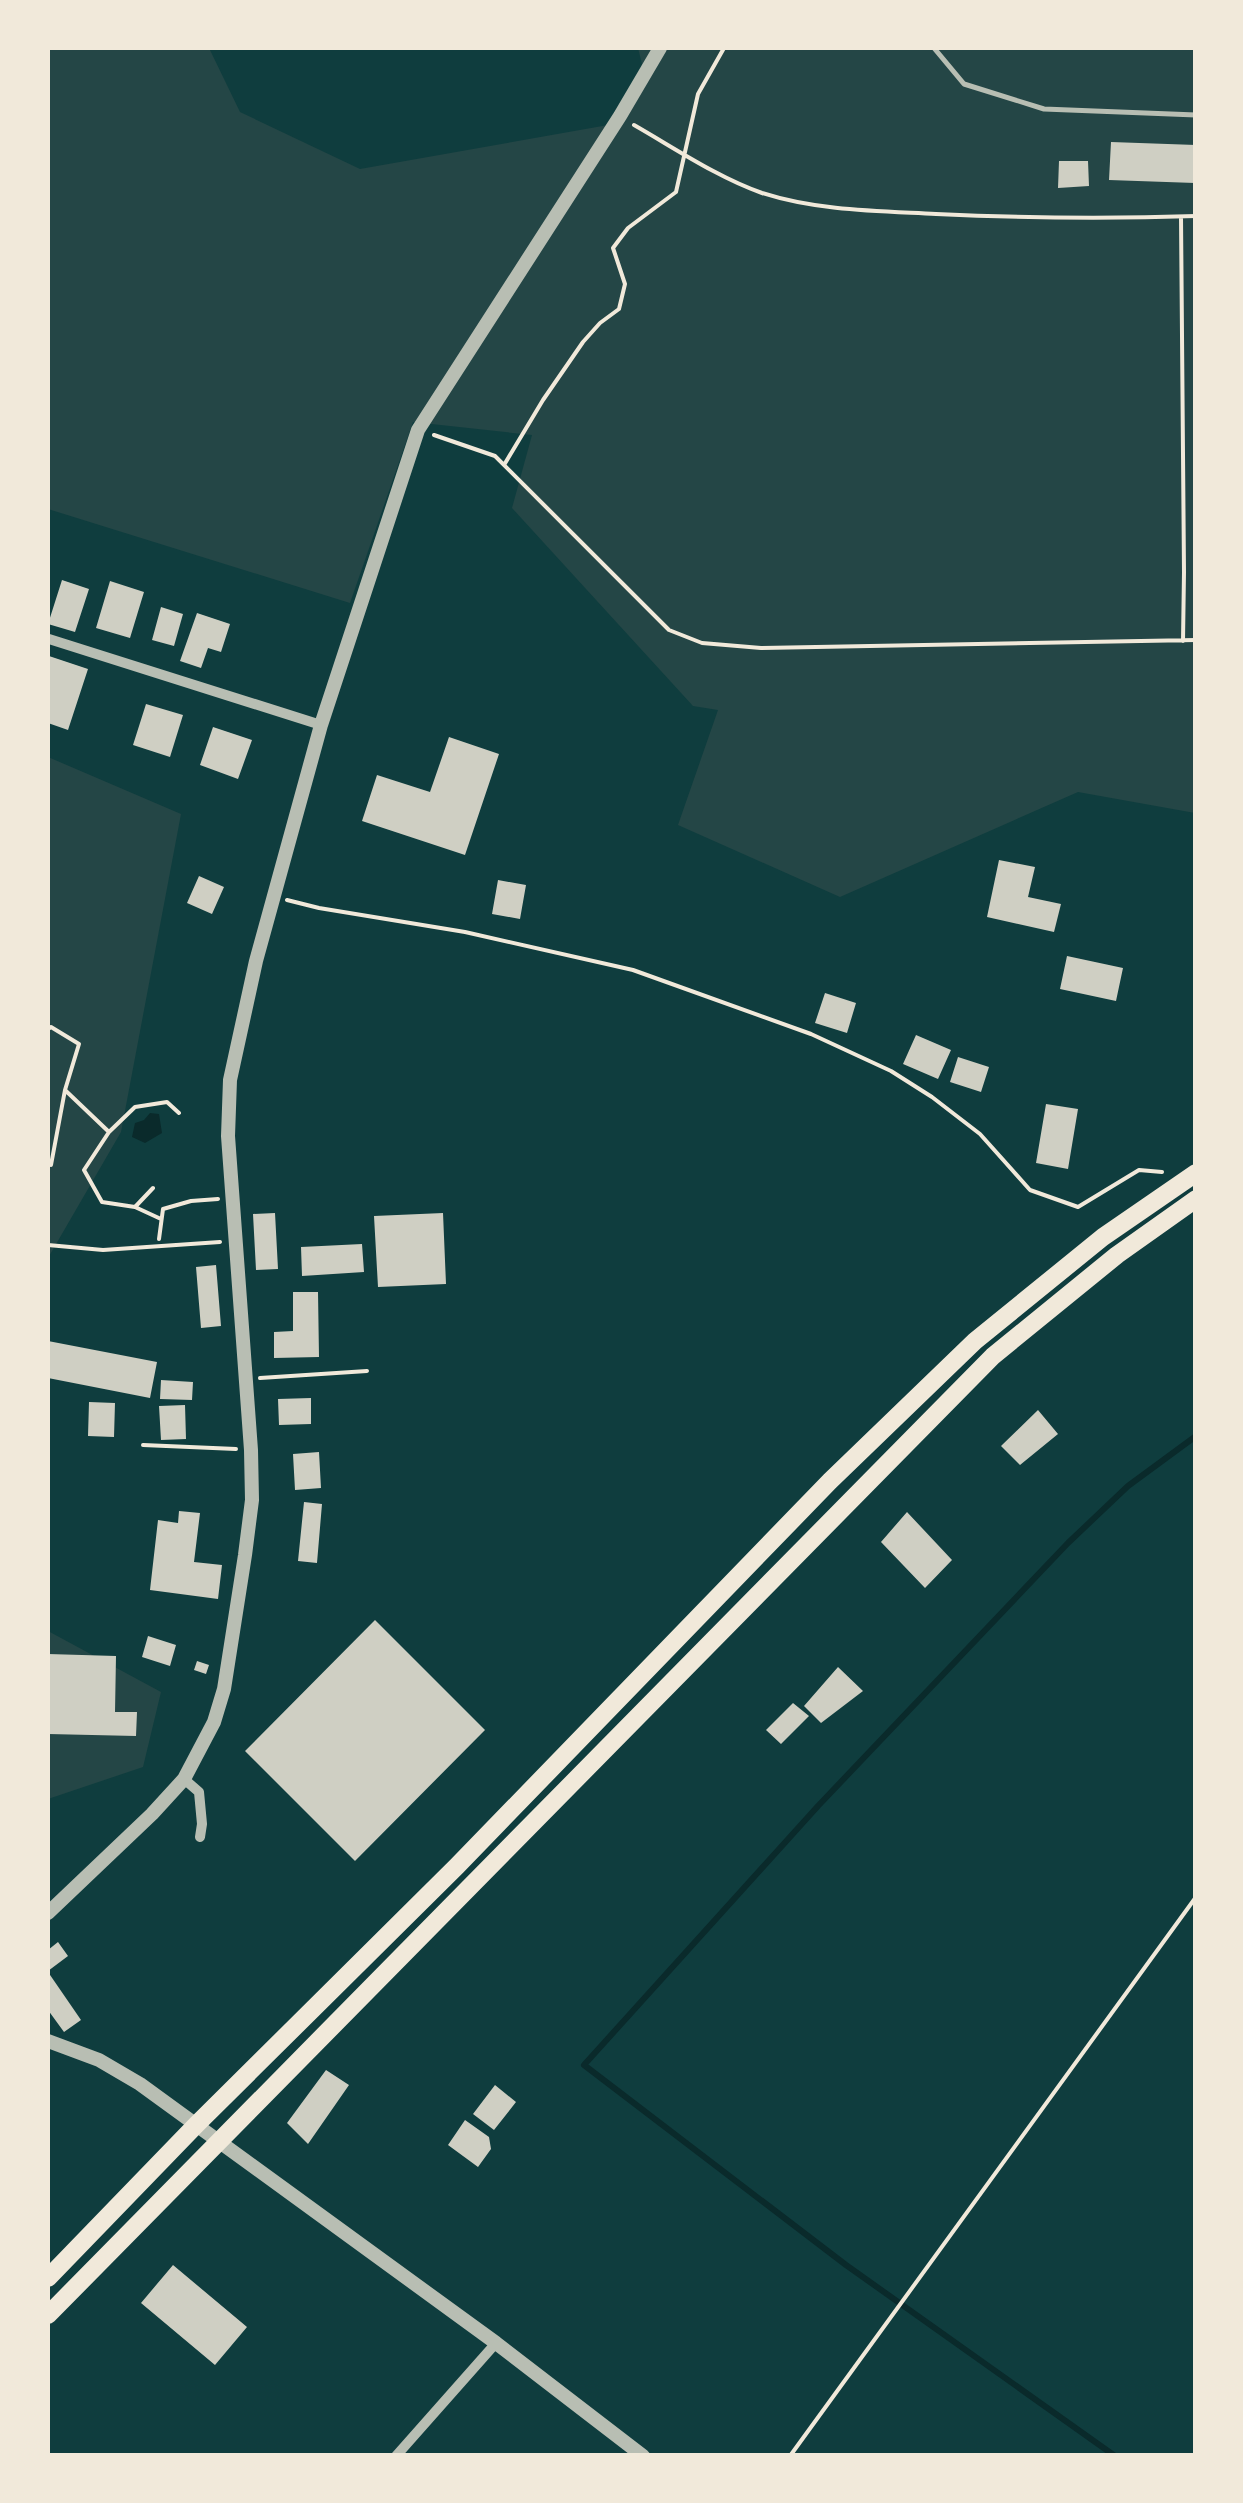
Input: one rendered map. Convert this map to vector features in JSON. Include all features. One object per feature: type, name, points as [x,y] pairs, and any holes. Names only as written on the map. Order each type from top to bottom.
[{"type":"highway","points":[[48,2278],[457,1866],[830,1481],[974,1341],[1102,1237],[1190,1176]]},
{"type":"highway","points":[[48,2316],[994,1356],[1116,1255],[1196,1200]]},
{"type":"highway","points":[[725,1590],[746,1607]]},
{"type":"street","points":[[48,1913],[184,1779],[214,1722],[224,1688],[252,1500],[228,1136],[230,1080],[273,896],[320,726],[418,430],[660,48]]},
{"type":"street","points":[[49,639],[320,726]]},
{"type":"street","points":[[184,1779],[199,1792],[200,1837]]},
{"type":"street","points":[[48,2041],[99,2060],[140,2084],[496,2343],[643,2456]]},
{"type":"street","points":[[396,2456],[496,2343]]},
{"type":"lane","points":[[934,48],[964,84],[1044,108],[1196,115]]},
{"type":"path","points":[[504,465],[583,342],[618,310],[625,284],[613,248],[628,228],[676,192],[698,94],[724,48]]},
{"type":"path","points":[[620,116],[716,173],[761,192],[808,204],[986,216],[1196,216]]},
{"type":"path","points":[[1181,217],[1183,641]]},
{"type":"path","points":[[418,430],[495,456],[669,630],[702,643],[761,648],[1196,640]]},
{"type":"path","points":[[273,896],[319,908],[465,932],[633,970],[811,1034],[890,1070],[932,1097],[980,1134],[1030,1190],[1078,1207],[1139,1170],[1190,1176]]},
{"type":"path","points":[[48,1021],[49,1028],[79,1044],[65,1090],[52,1166]]},
{"type":"path","points":[[65,1090],[110,1132]]},
{"type":"path","points":[[161,1219],[136,1207],[102,1202],[84,1170],[110,1132],[135,1106],[167,1102],[179,1113]]},
{"type":"path","points":[[136,1207],[154,1188]]},
{"type":"path","points":[[158,1239],[163,1209],[191,1201],[233,1198]]},
{"type":"path","points":[[48,1245],[103,1250],[235,1241]]},
{"type":"path","points":[[246,1379],[367,1372]]},
{"type":"path","points":[[143,1445],[251,1450]]},
{"type":"path","points":[[790,2456],[1196,1898]]},
{"type":"shaded area","points":[[48,48],[209,48],[240,112],[360,169],[625,122],[642,64],[638,48],[1195,48],[1195,813],[1078,792],[840,897],[678,825],[718,710],[693,706],[512,508],[532,435],[413,422],[350,603],[48,509]]},
{"type":"shaded area","points":[[48,757],[181,814],[121,1132],[48,1258]]},
{"type":"shaded area","points":[[150,1113],[159,1114],[162,1133],[145,1143],[132,1137],[135,1123]]},
{"type":"shaded area","points":[[48,1631],[161,1692],[143,1767],[48,1799]]},
{"type":"building","points":[[1111,142],[1196,145],[1195,183],[1109,180]]},
{"type":"building","points":[[1059,161],[1088,161],[1089,186],[1058,188]]},
{"type":"building","points":[[62,580],[89,589],[75,632],[48,624]]},
{"type":"building","points":[[110,581],[144,592],[130,638],[96,628]]},
{"type":"building","points":[[161,607],[183,614],[174,646],[152,640]]},
{"type":"building","points":[[197,613],[230,624],[221,652],[208,648],[201,668],[180,661]]},
{"type":"building","points":[[49,656],[88,669],[68,730],[48,723]]},
{"type":"building","points":[[146,704],[183,715],[170,757],[133,745]]},
{"type":"building","points":[[213,727],[252,740],[238,779],[200,765]]},
{"type":"building","points":[[449,737],[499,754],[465,855],[362,821],[377,775],[430,792]]},
{"type":"building","points":[[999,860],[1035,867],[1028,897],[1061,904],[1054,932],[987,917]]},
{"type":"building","points":[[199,876],[224,887],[212,914],[187,903]]},
{"type":"building","points":[[498,880],[526,885],[520,919],[492,914]]},
{"type":"building","points":[[1067,956],[1123,968],[1116,1001],[1060,989]]},
{"type":"building","points":[[825,993],[856,1003],[847,1033],[815,1023]]},
{"type":"building","points":[[916,1035],[951,1050],[938,1079],[903,1064]]},
{"type":"building","points":[[958,1057],[989,1067],[981,1092],[950,1082]]},
{"type":"building","points":[[1046,1104],[1078,1109],[1068,1169],[1036,1163]]},
{"type":"building","points":[[275,1213],[278,1269],[256,1270],[253,1214]]},
{"type":"building","points":[[443,1213],[446,1284],[378,1287],[374,1216]]},
{"type":"building","points":[[362,1244],[364,1272],[302,1276],[301,1247]]},
{"type":"building","points":[[216,1265],[221,1326],[201,1328],[196,1267]]},
{"type":"building","points":[[293,1292],[318,1292],[319,1357],[274,1358],[274,1332],[293,1331]]},
{"type":"building","points":[[48,1341],[157,1362],[150,1398],[48,1378]]},
{"type":"building","points":[[161,1380],[193,1382],[192,1400],[160,1399]]},
{"type":"building","points":[[311,1398],[311,1424],[279,1425],[278,1399]]},
{"type":"building","points":[[89,1402],[115,1403],[114,1437],[88,1436]]},
{"type":"building","points":[[185,1405],[186,1439],[161,1440],[159,1406]]},
{"type":"building","points":[[1038,1410],[1058,1434],[1020,1465],[1001,1446]]},
{"type":"building","points":[[319,1452],[321,1488],[295,1490],[293,1454]]},
{"type":"building","points":[[304,1502],[322,1504],[317,1563],[298,1561]]},
{"type":"building","points":[[179,1511],[200,1513],[194,1562],[222,1565],[218,1599],[150,1590],[158,1520],[178,1523]]},
{"type":"building","points":[[907,1512],[952,1560],[925,1588],[881,1542]]},
{"type":"building","points":[[375,1620],[485,1730],[355,1861],[245,1751]]},
{"type":"building","points":[[148,1636],[176,1645],[170,1666],[142,1657]]},
{"type":"building","points":[[48,1654],[116,1656],[115,1712],[137,1712],[136,1736],[48,1734]]},
{"type":"building","points":[[197,1661],[209,1665],[206,1674],[194,1670]]},
{"type":"building","points":[[838,1667],[863,1691],[821,1723],[804,1706]]},
{"type":"building","points":[[793,1703],[809,1716],[781,1744],[766,1730]]},
{"type":"building","points":[[58,1942],[68,1956],[48,1971],[48,1950]]},
{"type":"building","points":[[48,1972],[81,2020],[64,2032],[48,2010]]},
{"type":"building","points":[[326,2070],[349,2085],[308,2144],[287,2123]]},
{"type":"building","points":[[495,2085],[516,2102],[494,2130],[473,2114]]},
{"type":"building","points":[[465,2120],[489,2137],[491,2149],[478,2167],[448,2145]]},
{"type":"building","points":[[173,2265],[247,2327],[215,2365],[141,2303]]},
{"type":"waterway","points":[[1115,2456],[846,2265],[584,2065],[818,1806],[1068,1543],[1128,1486],[1196,1436]]}]
